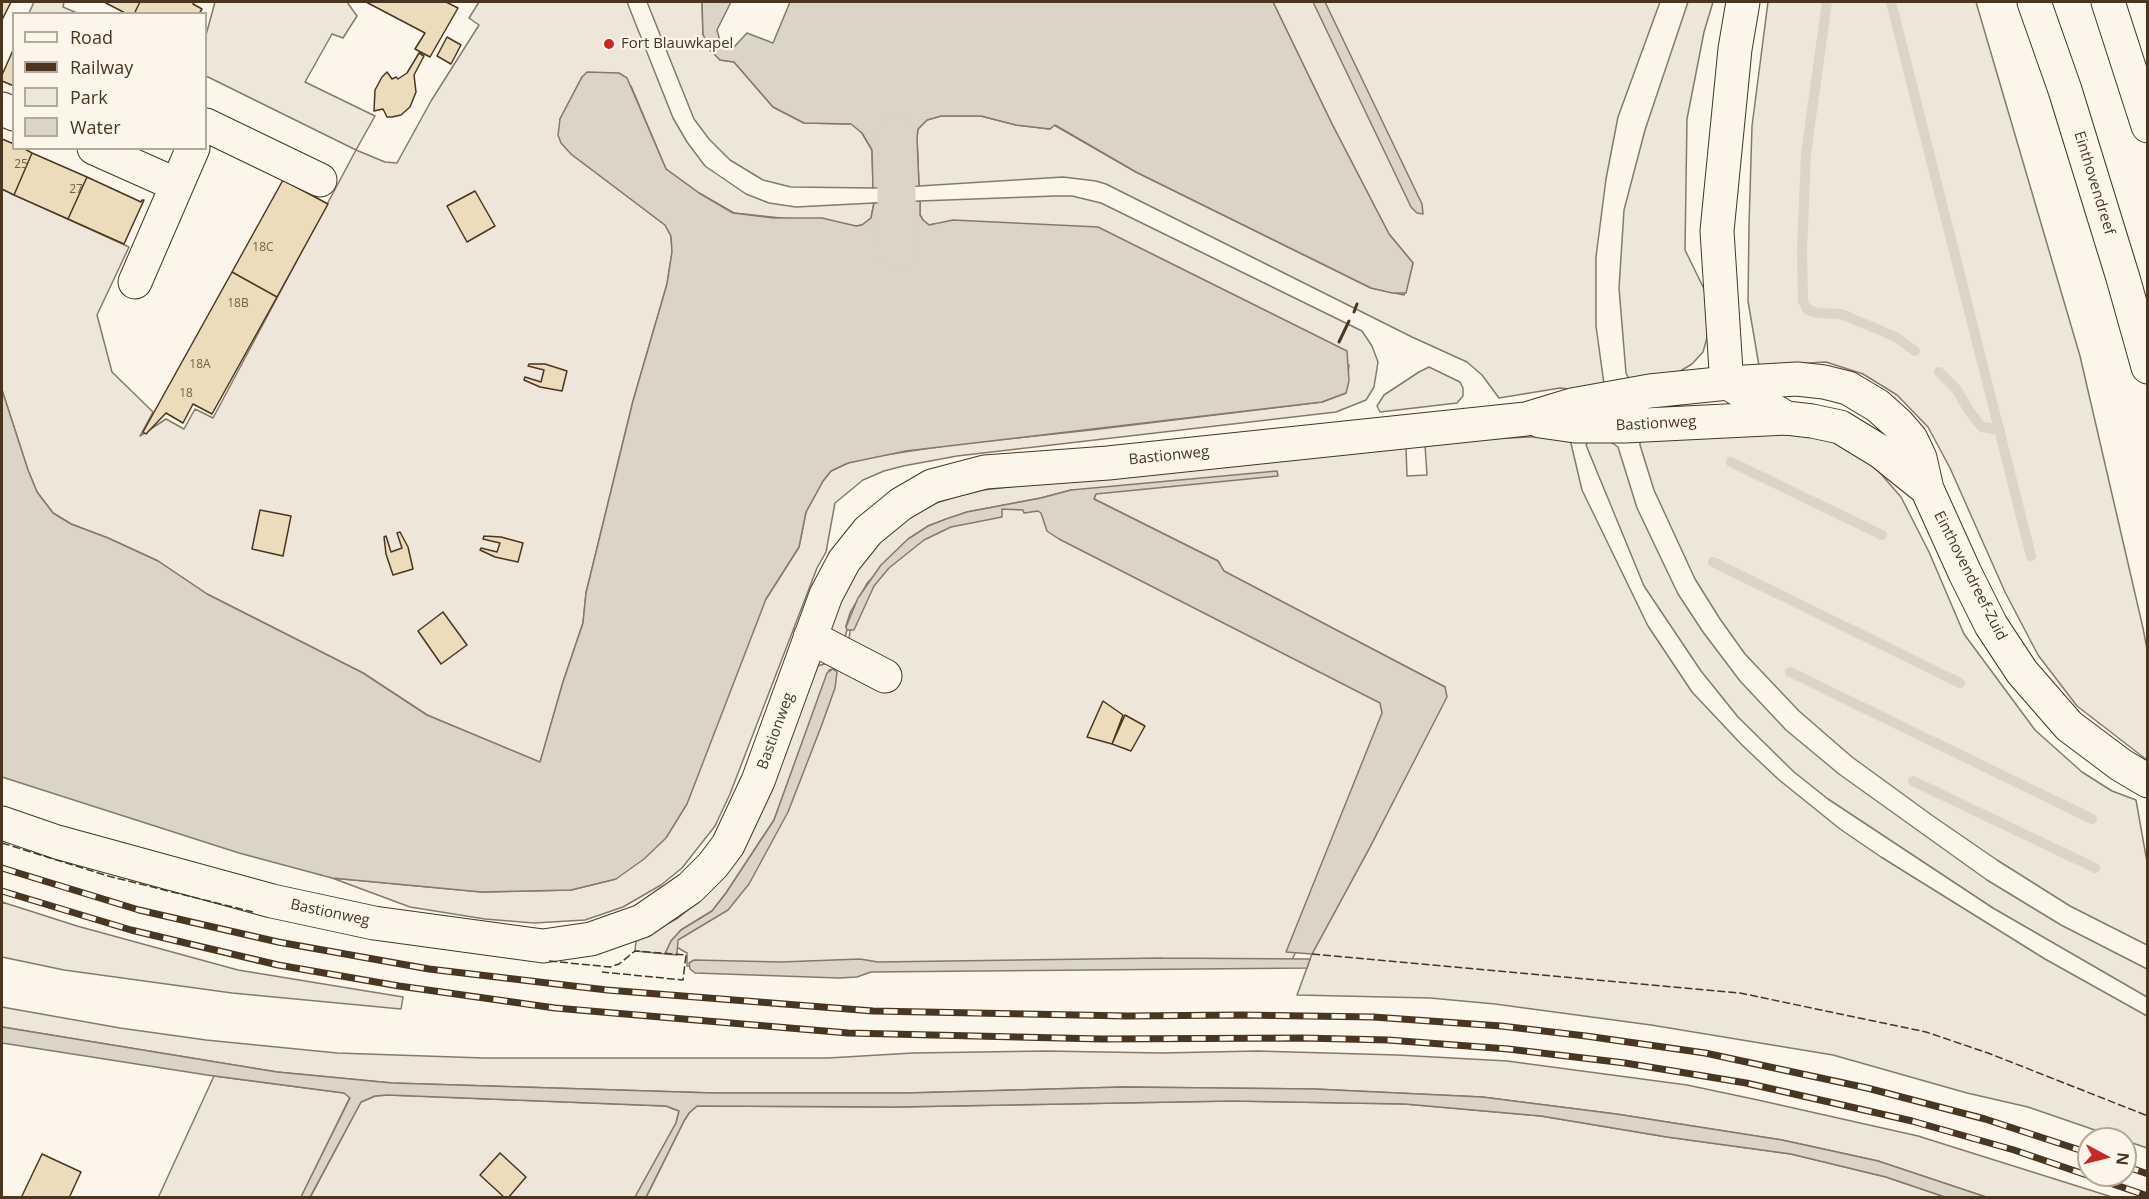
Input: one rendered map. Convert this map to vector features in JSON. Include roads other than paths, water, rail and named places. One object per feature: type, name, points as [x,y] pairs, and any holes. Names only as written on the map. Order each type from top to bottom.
[{"type":"main road","points":[[1743,2],[1735,49],[1717,231],[1728,383],[1786,418]]},
{"type":"main road","name":"Einthovendreef","points":[[2034,2],[2069,101],[2148,367]]},
{"type":"main road","points":[[2108,2],[2148,126]]},
{"type":"main road","points":[[207,125],[320,180]]},
{"type":"main road","points":[[99,150],[177,184]]},
{"type":"main road","points":[[135,282],[192,150]]},
{"type":"main road","name":"Einthovendreef-Zuid","points":[[1728,383],[1797,379],[1824,382],[1848,388],[1878,406],[1911,439],[1920,458],[1927,489],[1965,573],[1991,625],[2022,672],[2068,726],[2121,765],[2148,781]]},
{"type":"main road","name":"Bastionweg","points":[[2,823],[57,842],[261,898],[374,923],[543,946],[591,939],[642,921],[690,888],[713,865],[728,845],[758,781],[826,595],[844,561],[868,531],[901,504],[932,486],[985,472],[1108,463],[1526,419],[1572,405],[1650,391],[1728,383]]},
{"type":"main road","name":"Bastionweg","points":[[1526,419],[1575,426],[1625,426],[1786,418]]},
{"type":"main road","name":"Einthovendreef-Zuid","points":[[1786,418],[1840,427],[1881,452],[1927,489]]},
{"type":"main road","points":[[810,637],[885,676]]},
{"type":"water","points":[[702,2],[731,2],[717,30],[720,41],[734,47],[747,33],[773,43],[790,2],[1273,2],[1389,234],[1413,263],[1406,293],[1392,293],[1371,288],[1136,172],[1055,125],[1050,129],[1016,125],[981,116],[941,116],[927,120],[918,129],[919,186],[873,188],[872,150],[862,133],[851,124],[804,123],[773,107],[734,62],[720,60],[708,48],[703,34]]},
{"type":"water","points":[[1313,2],[1325,2],[1422,204],[1423,214],[1417,213],[1411,207]]},
{"type":"water","points":[[587,72],[619,73],[627,78],[666,169],[699,193],[733,213],[774,218],[822,218],[856,226],[862,225],[871,218],[874,203],[920,201],[920,215],[929,225],[953,220],[1098,227],[1347,351],[1349,381],[1346,393],[1322,402],[906,451],[848,463],[831,471],[806,512],[799,547],[766,599],[687,804],[666,838],[644,859],[616,879],[571,890],[482,892],[332,878],[239,853],[2,777],[2,390],[37,492],[53,513],[71,524],[158,561],[207,594],[363,673],[427,715],[540,762],[583,623],[586,593],[633,401],[667,284],[672,252],[671,236],[665,225],[571,154],[561,143],[558,135],[560,119],[582,77]]},
{"type":"water","points":[[1277,471],[1278,476],[1096,494],[1094,499],[1218,561],[1224,571],[1445,687],[1447,697],[1312,954],[1286,952],[1382,713],[1380,703],[1059,539],[1047,531],[1041,513],[1038,511],[1024,513],[1023,510],[1002,509],[1002,517],[951,527],[924,540],[889,568],[874,586],[854,630],[847,630],[846,627],[858,598],[881,565],[908,539],[928,526],[946,519],[967,512],[1071,490]]},
{"type":"water","points":[[833,669],[837,672],[835,688],[788,812],[749,884],[728,910],[678,940],[677,955],[665,954],[671,941],[681,930],[712,911],[774,820],[827,673]]},
{"type":"water","points":[[1162,958],[1310,959],[1307,968],[871,972],[857,977],[839,978],[695,973],[690,969],[689,963],[694,960],[781,962],[860,959],[878,962]]},
{"type":"water","points":[[2,1027],[277,1072],[392,1083],[714,1093],[907,1093],[1123,1087],[1314,1089],[1482,1097],[1616,1114],[1782,1140],[1878,1161],[1986,1197],[1945,1197],[1886,1177],[1791,1154],[1667,1137],[1541,1116],[1405,1104],[1232,1101],[896,1107],[697,1106],[684,1121],[646,1197],[635,1197],[676,1123],[679,1111],[666,1106],[388,1095],[375,1096],[361,1102],[310,1197],[301,1197],[350,1098],[344,1093],[207,1075],[2,1043]]},
{"type":"waterway","points":[[1827,2],[1806,154],[1802,251],[1803,301],[1807,309],[1817,313],[1841,314],[1896,337],[1915,351]]},
{"type":"waterway","points":[[1891,2],[2031,556]]},
{"type":"waterway","points":[[895,136],[898,253]]},
{"type":"waterway","points":[[1939,372],[1957,390],[1969,411],[1982,427],[2000,430]]},
{"type":"waterway","points":[[1731,462],[1882,535]]},
{"type":"waterway","points":[[1713,562],[1960,683]]},
{"type":"waterway","points":[[1790,672],[2092,819]]},
{"type":"waterway","points":[[1913,781],[2095,868]]},
{"type":"railway","points":[[2,868],[139,910],[278,942],[429,969],[607,990],[873,1011],[1127,1016],[1373,1017],[1501,1026],[1586,1036],[1705,1053],[1867,1088],[1985,1119],[2077,1149]]},
{"type":"railway","points":[[2,891],[131,930],[278,965],[399,986],[555,1008],[848,1033],[1102,1039],[1388,1040],[1508,1049],[1625,1063],[1746,1083],[1912,1121],[2014,1150],[2148,1196]]},
{"type":"railway","points":[[2137,1170],[2148,1174]]},
{"type":"place","name":"Fort Blauwkapel","points":[[609,44]]}]
